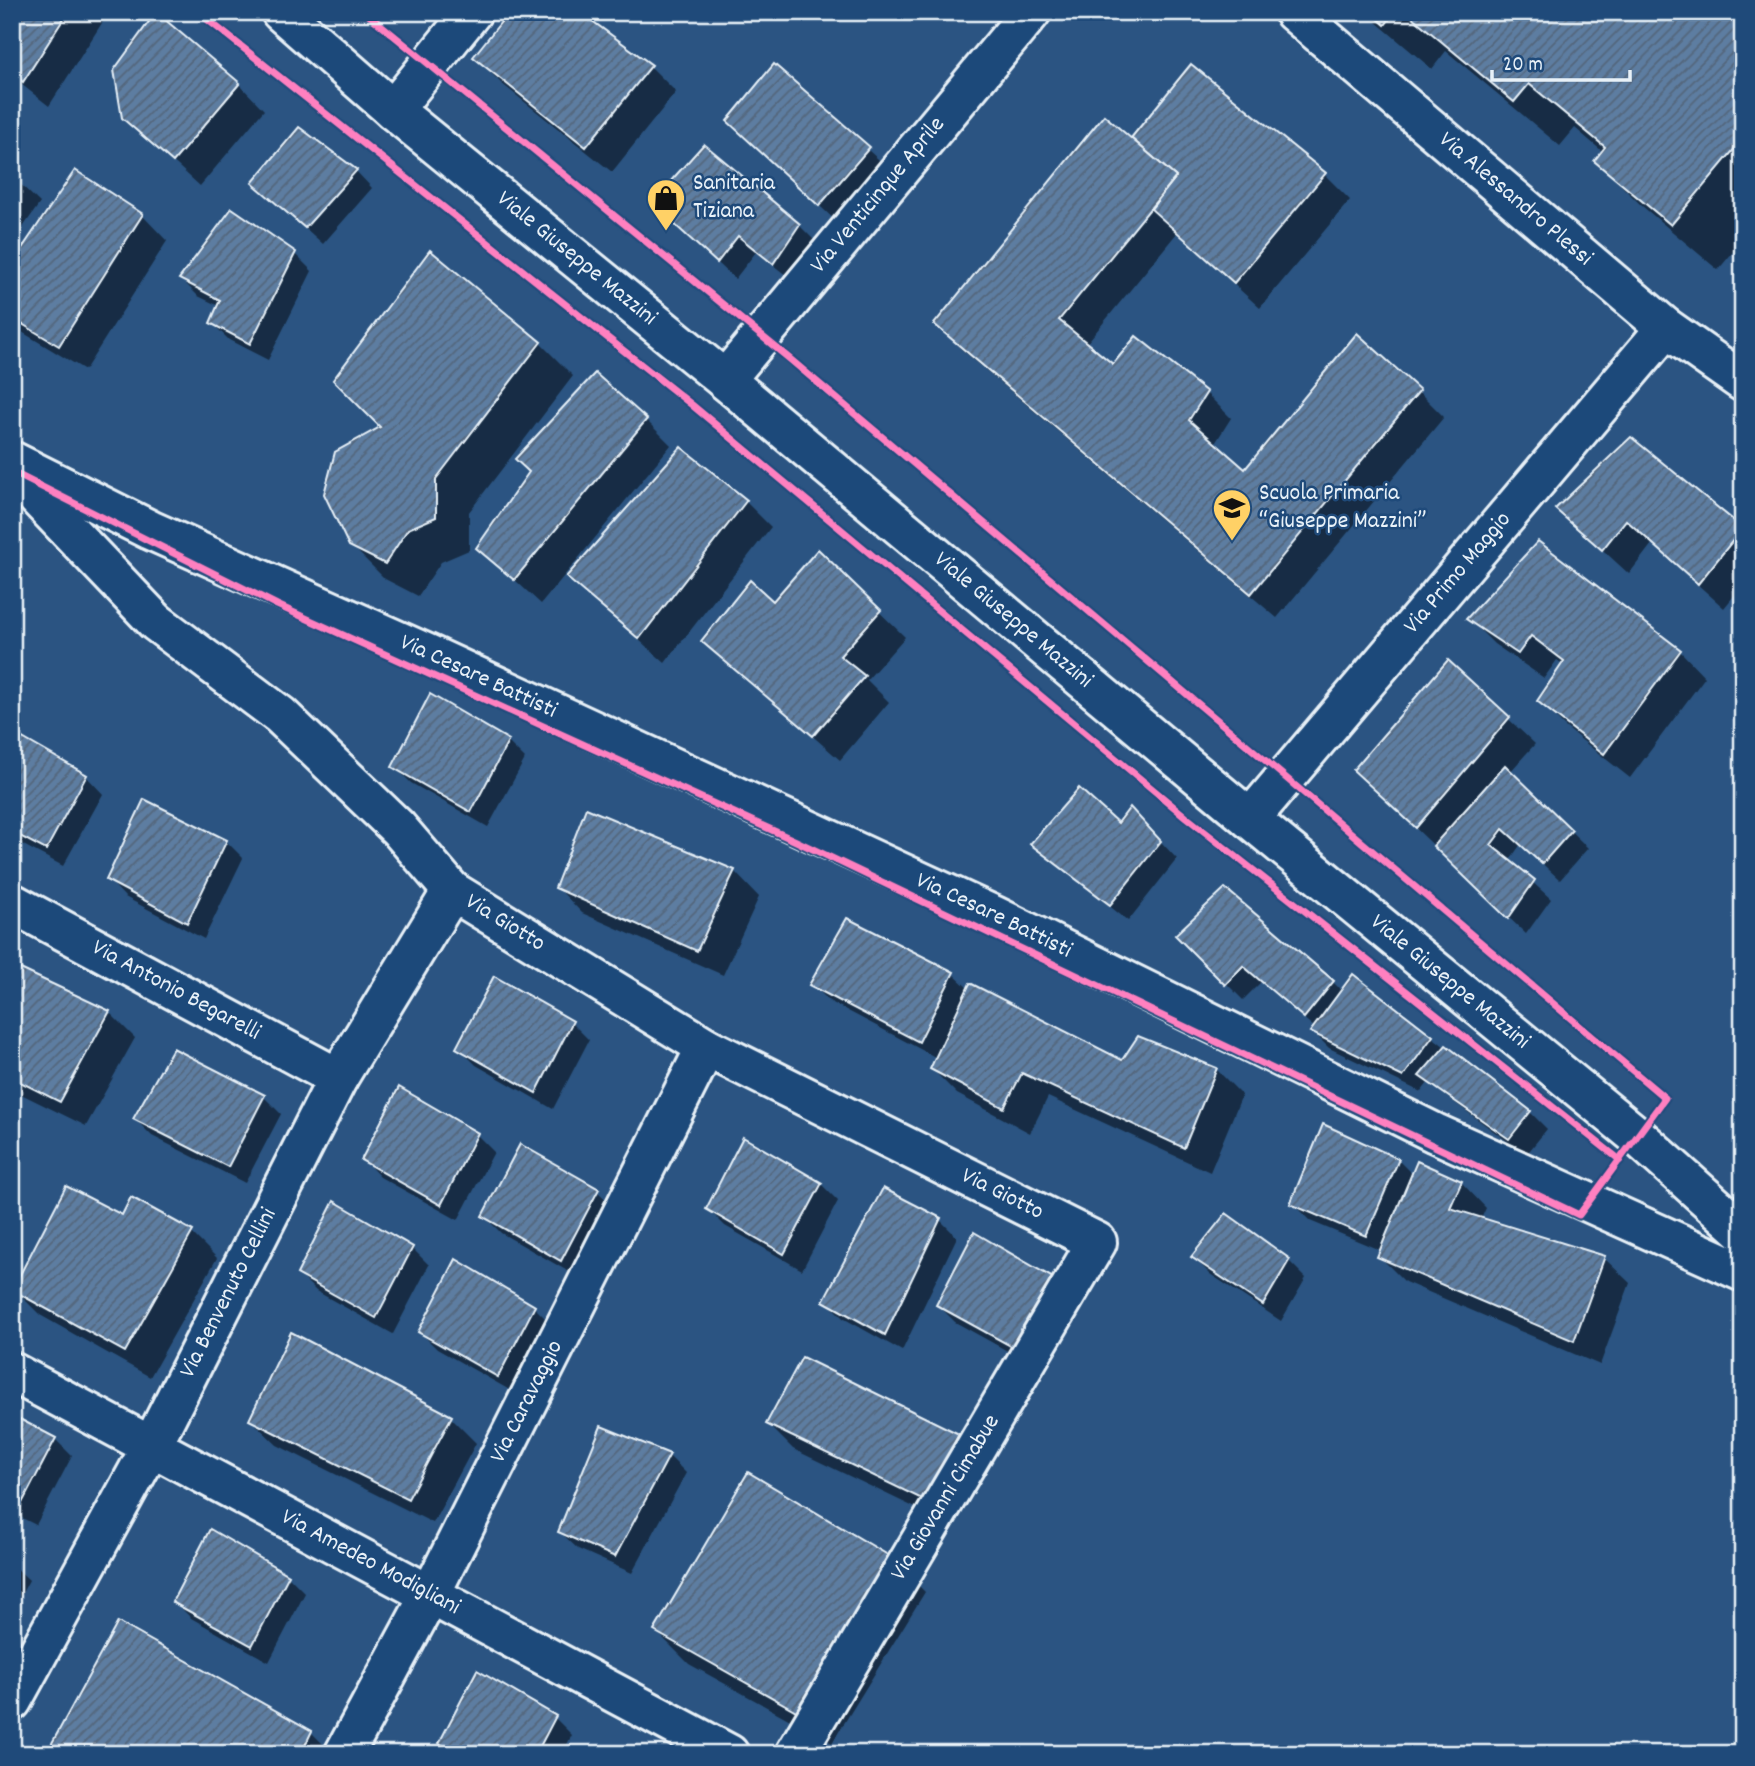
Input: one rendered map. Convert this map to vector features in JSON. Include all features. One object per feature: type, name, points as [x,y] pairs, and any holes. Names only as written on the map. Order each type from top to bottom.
[{"type":"street","name":"Viale Giuseppe Mazzini","points":[[281,12],[393,110],[725,380],[1250,819],[1637,1136],[1743,1231]]},
{"type":"street","points":[[393,110],[472,12]]},
{"type":"street","name":"Via Venticinque Aprile","points":[[725,380],[1031,12]]},
{"type":"street","name":"Via Alessandro Plessi","points":[[1294,12],[1666,328],[1743,382]]},
{"type":"street","name":"Via Primo Maggio","points":[[1250,819],[1666,328]]},
{"type":"street","name":"Via Cesare Battisti","points":[[12,461],[150,530],[428,654],[982,910],[1435,1133],[1743,1272]]},
{"type":"street","name":"Via Giotto","points":[[12,471],[156,622],[280,715],[398,828],[452,891],[706,1047],[1097,1242]]},
{"type":"street","name":"Via Benvenuto Cellini","points":[[12,1701],[151,1447],[338,1078],[452,891]]},
{"type":"street","name":"Via Antonio Begarelli","points":[[12,903],[338,1078]]},
{"type":"street","name":"Via Caravaggio","points":[[344,1754],[430,1595],[706,1047]]},
{"type":"street","name":"Via Giovanni Cimabue","points":[[795,1754],[1097,1242]]},
{"type":"street","name":"Via Amedeo Modigliani","points":[[12,1372],[729,1754]]},
{"type":"building","points":[[12,12],[68,12],[23,82],[12,74]]},
{"type":"building","points":[[156,12],[240,83],[173,162],[122,118],[114,70]]},
{"type":"building","points":[[509,12],[580,12],[652,65],[586,147],[473,57]]},
{"type":"building","points":[[1370,12],[1395,12],[1385,25]]},
{"type":"building","points":[[1406,12],[1743,12],[1743,139],[1671,225],[1594,161],[1605,147],[1529,84],[1514,102]]},
{"type":"building","points":[[774,64],[870,147],[819,206],[727,121]]},
{"type":"building","points":[[1191,64],[1326,173],[1234,283],[1151,209],[1176,177],[1131,138]]},
{"type":"building","points":[[1104,115],[1176,177],[1059,320],[1113,364],[1136,336],[1207,392],[1189,420],[1245,469],[1357,333],[1420,390],[1251,594],[934,324]]},
{"type":"building","points":[[299,127],[357,170],[305,228],[252,183]]},
{"type":"building","points":[[704,144],[800,224],[773,264],[738,236],[717,263],[651,203]]},
{"type":"building","points":[[75,170],[143,214],[59,346],[12,318],[12,263]]},
{"type":"building","points":[[232,208],[296,252],[250,344],[210,323],[220,300],[179,279]]},
{"type":"building","points":[[430,250],[541,342],[436,479],[436,517],[408,529],[385,564],[349,546],[324,494],[335,452],[380,427],[333,380]]},
{"type":"building","points":[[595,373],[647,419],[514,580],[476,548],[529,472],[515,459]]},
{"type":"building","points":[[1631,437],[1743,528],[1698,584],[1626,520],[1602,550],[1555,509]]},
{"type":"building","points":[[681,447],[747,500],[639,639],[566,577]]},
{"type":"building","points":[[1538,541],[1681,650],[1604,754],[1537,701],[1564,661],[1531,636],[1518,654],[1466,619]]},
{"type":"building","points":[[818,549],[881,610],[840,656],[865,676],[813,736],[701,641],[750,580],[773,601]]},
{"type":"building","points":[[1448,660],[1510,717],[1416,828],[1353,770]]},
{"type":"building","points":[[430,694],[509,740],[471,812],[392,767]]},
{"type":"building","points":[[12,732],[87,775],[46,850],[12,832]]},
{"type":"building","points":[[1505,765],[1572,830],[1542,864],[1503,829],[1491,845],[1535,880],[1508,919],[1433,846]]},
{"type":"building","points":[[1079,788],[1118,823],[1130,807],[1161,841],[1110,905],[1030,844]]},
{"type":"building","points":[[144,799],[227,840],[187,923],[106,880]]},
{"type":"building","points":[[586,808],[735,870],[697,951],[555,888]]},
{"type":"building","points":[[1225,888],[1334,981],[1304,1018],[1243,966],[1225,985],[1175,935]]},
{"type":"building","points":[[1743,889],[1743,903],[1736,899]]},
{"type":"building","points":[[847,918],[954,972],[919,1042],[809,985]]},
{"type":"building","points":[[12,965],[110,1011],[60,1102],[12,1078]]},
{"type":"building","points":[[1353,974],[1433,1036],[1403,1077],[1310,1032]]},
{"type":"building","points":[[494,976],[573,1021],[536,1093],[456,1048]]},
{"type":"building","points":[[970,983],[1122,1060],[1138,1036],[1217,1068],[1184,1148],[1022,1073],[1004,1108],[930,1069]]},
{"type":"building","points":[[1446,1045],[1531,1111],[1509,1139],[1419,1076]]},
{"type":"building","points":[[173,1048],[265,1095],[228,1167],[133,1119]]},
{"type":"building","points":[[399,1087],[478,1133],[441,1205],[361,1160]]},
{"type":"building","points":[[1323,1124],[1399,1159],[1366,1236],[1290,1204]]},
{"type":"building","points":[[743,1137],[822,1183],[784,1254],[706,1209]]},
{"type":"building","points":[[520,1144],[599,1189],[561,1261],[482,1216]]},
{"type":"building","points":[[1417,1161],[1462,1181],[1450,1208],[1605,1256],[1574,1341],[1377,1257]]},
{"type":"building","points":[[66,1186],[122,1215],[131,1197],[193,1231],[125,1352],[12,1290]]},
{"type":"building","points":[[883,1188],[941,1218],[885,1335],[823,1301]]},
{"type":"building","points":[[334,1201],[413,1247],[376,1318],[297,1274]]},
{"type":"building","points":[[1226,1213],[1290,1259],[1263,1305],[1191,1257]]},
{"type":"building","points":[[974,1232],[1053,1278],[1016,1349],[936,1305]]},
{"type":"building","points":[[456,1259],[535,1306],[498,1377],[418,1332]]},
{"type":"building","points":[[291,1332],[452,1416],[408,1499],[249,1420]]},
{"type":"building","points":[[802,1357],[959,1434],[926,1501],[766,1424]]},
{"type":"building","points":[[12,1415],[56,1438],[19,1509],[12,1506]]},
{"type":"building","points":[[601,1426],[670,1454],[615,1557],[558,1532]]},
{"type":"building","points":[[748,1472],[893,1558],[798,1712],[654,1631]]},
{"type":"building","points":[[210,1529],[289,1575],[252,1646],[172,1602]]},
{"type":"building","points":[[118,1622],[312,1731],[301,1754],[46,1754]]},
{"type":"building","points":[[477,1670],[556,1716],[536,1754],[458,1754],[439,1743]]},
{"type":"cycle path","points":[[198,12],[692,405],[1186,817],[1620,1160]]},
{"type":"cycle path","points":[[12,472],[277,605],[796,841],[1579,1215],[1665,1098],[791,360],[365,12]]},
{"type":"place","name":"Sanitaria Tiziana","points":[[666,232]]},
{"type":"place","name":"Scuola Primaria “Giuseppe Mazzini”","points":[[1232,542]]}]
